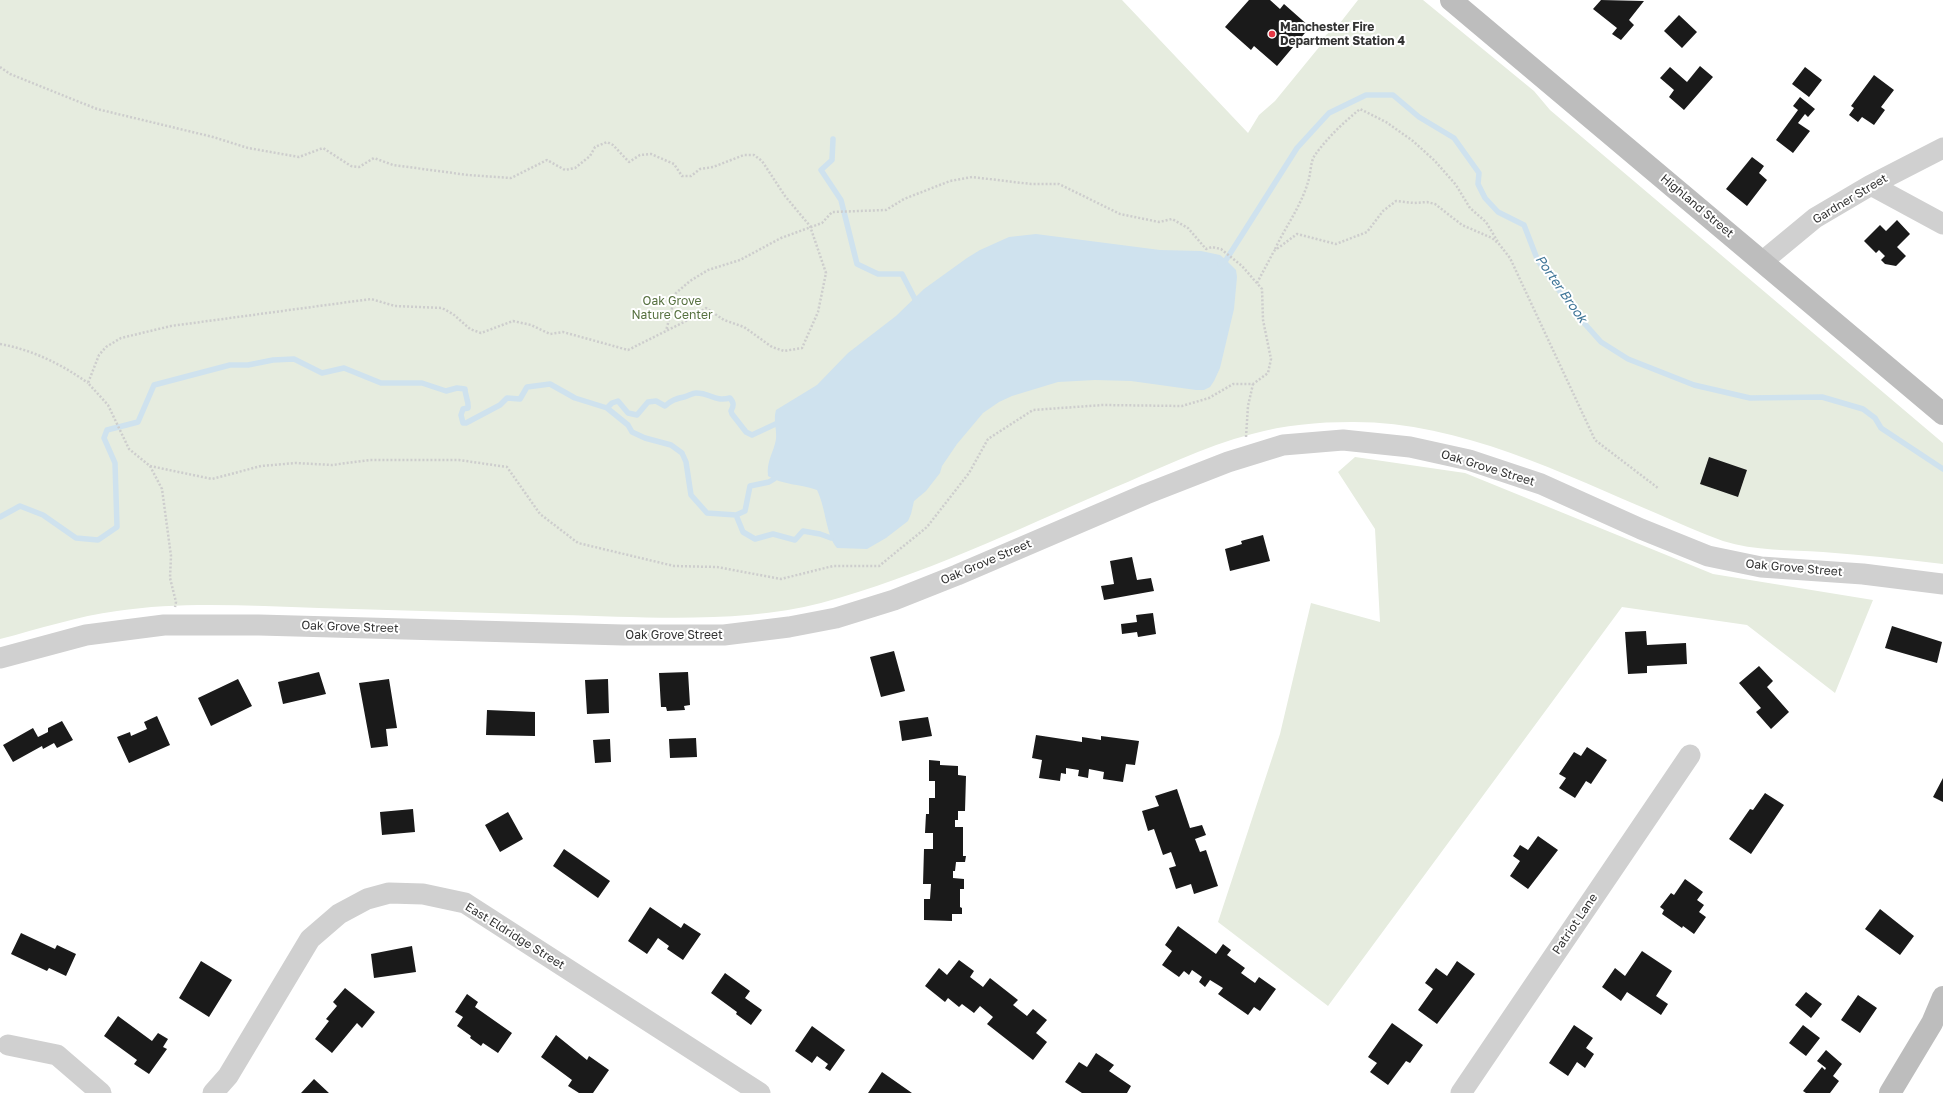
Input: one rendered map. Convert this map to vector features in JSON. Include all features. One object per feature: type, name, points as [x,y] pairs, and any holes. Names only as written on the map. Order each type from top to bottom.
[{"type":"main road","name":"Highland Street","points":[[1451,0],[1943,414]]},
{"type":"main road","points":[[1890,1093],[1938,1027],[1943,997]]},
{"type":"street","name":"Gardner Street","points":[[1763,262],[1815,218],[1871,185],[1943,148]]},
{"type":"street","points":[[1871,185],[1943,224]]},
{"type":"street","name":"Oak Grove Street","points":[[0,658],[86,635],[172,625],[259,625],[631,635],[724,635],[789,627],[836,618],[894,600],[958,575],[1146,494],[1247,456],[1283,445],[1343,440],[1410,447],[1469,460],[1541,484],[1641,529],[1708,556],[1761,567],[1863,574],[1943,584]]},
{"type":"street","name":"Patriot Lane","points":[[1461,1093],[1690,755]]},
{"type":"street","name":"East Eldridge Street","points":[[213,1093],[228,1076],[310,939],[339,914],[366,899],[389,893],[423,894],[465,903],[760,1093]]},
{"type":"street","points":[[8,1045],[57,1055],[101,1093]]},
{"type":"path","points":[[0,67],[10,74],[97,109],[213,137],[248,148],[299,157],[323,148],[351,166],[359,167],[374,158],[401,166],[468,175],[510,178],[547,160],[565,170],[576,168],[590,156],[595,147],[607,142],[613,144],[629,162],[640,155],[651,154],[674,164],[682,176],[691,176],[700,169],[713,167],[744,155],[754,155],[762,161],[785,196],[810,226],[826,273],[818,312],[802,348],[784,351],[772,347],[744,327],[724,320],[706,308],[686,321],[628,350],[563,332],[550,334],[531,325],[513,321],[481,333],[470,330],[453,314],[442,308],[395,306],[371,299],[171,326],[121,338],[106,347],[99,355],[88,383]]},
{"type":"path","points":[[1257,283],[1283,232],[1296,213],[1308,182],[1314,157],[1343,123],[1360,108],[1376,116],[1412,141],[1435,161],[1456,185],[1470,208],[1486,222],[1499,244],[1510,258],[1595,440],[1658,488]]},
{"type":"path","points":[[150,466],[212,479],[261,466],[296,463],[332,464],[370,460],[459,460],[507,467],[540,514],[578,543],[674,566],[717,567],[781,579],[833,566],[879,566],[926,527],[969,473],[988,439],[1033,410],[1103,405],[1182,406],[1208,398],[1233,384],[1253,384],[1268,373],[1271,359],[1263,320],[1262,289],[1238,263],[1221,249],[1212,247],[1206,248],[1188,228],[1172,219],[1159,222],[1120,214],[1059,184],[1031,184],[972,177],[950,181],[904,200],[886,210],[870,212],[832,212],[822,222],[810,226],[740,260],[708,270],[690,281],[676,293],[666,331]]},
{"type":"path","points":[[1274,251],[1297,234],[1336,244],[1367,232],[1383,211],[1396,201],[1414,203],[1427,202],[1435,204],[1462,225],[1492,238],[1499,244]]},
{"type":"path","points":[[0,344],[14,347],[61,364],[88,383],[108,405],[129,449],[150,466],[162,489],[171,556],[170,578],[176,602],[172,625]]},
{"type":"path","points":[[1247,456],[1248,406],[1253,384]]},
{"type":"green space","name":"Oak Grove Nature Center","points":[[0,0],[1122,0],[1248,133],[1259,115],[1275,101],[1320,46],[1326,35],[1340,23],[1358,0],[1423,0],[1534,91],[1550,110],[1943,443],[1943,564],[1853,554],[1747,547],[1723,541],[1509,452],[1431,430],[1391,424],[1351,422],[1276,428],[1216,445],[932,566],[858,592],[790,610],[725,617],[658,618],[243,605],[192,605],[142,608],[102,613],[0,639]]},
{"type":"green space","points":[[1355,457],[1465,473],[1713,574],[1873,600],[1835,693],[1747,625],[1622,607],[1328,1006],[1218,922],[1280,734],[1311,603],[1380,622],[1375,529],[1338,472]]},
{"type":"water","points":[[1036,234],[1160,250],[1201,251],[1220,255],[1236,270],[1237,277],[1234,309],[1220,368],[1214,381],[1210,387],[1204,390],[1131,381],[1095,380],[1058,382],[1012,396],[999,402],[983,413],[957,444],[942,466],[940,473],[926,491],[914,501],[908,521],[886,538],[867,549],[837,548],[830,536],[817,490],[786,483],[768,476],[769,461],[776,439],[776,410],[817,385],[848,353],[896,316],[924,289],[967,258],[980,250],[1009,237]]},
{"type":"building","points":[[1249,0],[1270,0],[1280,9],[1284,4],[1310,27],[1277,66],[1254,46],[1251,50],[1225,27]]},
{"type":"building","points":[[1601,0],[1644,1],[1629,20],[1634,25],[1621,40],[1612,34],[1617,28],[1593,9]]},
{"type":"building","points":[[1679,15],[1697,32],[1682,48],[1664,31]]},
{"type":"building","points":[[1700,66],[1713,77],[1684,110],[1669,97],[1674,90],[1660,78],[1670,67],[1687,82]]},
{"type":"building","points":[[1805,67],[1822,80],[1809,97],[1792,84]]},
{"type":"building","points":[[1874,75],[1894,90],[1881,107],[1885,110],[1874,125],[1862,117],[1858,122],[1849,115],[1854,108],[1851,106]]},
{"type":"building","points":[[1800,97],[1815,109],[1808,117],[1805,114],[1798,123],[1810,131],[1793,153],[1776,140],[1798,110],[1793,106]]},
{"type":"building","points":[[1752,157],[1764,166],[1759,173],[1767,180],[1747,206],[1726,189]]},
{"type":"building","points":[[1897,220],[1910,234],[1897,247],[1906,256],[1896,266],[1885,264],[1881,260],[1885,256],[1879,250],[1876,253],[1864,241],[1880,225],[1886,231]]},
{"type":"building","points":[[1709,457],[1747,470],[1738,497],[1700,484]]},
{"type":"building","points":[[1263,535],[1270,561],[1230,571],[1225,549],[1242,544],[1241,541]]},
{"type":"building","points":[[1132,557],[1137,580],[1151,578],[1154,591],[1104,600],[1101,586],[1114,584],[1110,561]]},
{"type":"building","points":[[1153,613],[1156,634],[1138,637],[1137,632],[1122,634],[1121,624],[1137,622],[1136,615]]},
{"type":"building","points":[[1892,626],[1942,642],[1937,663],[1885,648]]},
{"type":"building","points":[[1646,631],[1647,645],[1686,643],[1687,664],[1647,666],[1647,673],[1628,674],[1625,632]]},
{"type":"building","points":[[894,651],[905,691],[881,697],[870,657]]},
{"type":"building","points":[[1759,666],[1773,681],[1767,687],[1789,712],[1771,729],[1756,712],[1761,708],[1739,683]]},
{"type":"building","points":[[319,672],[326,694],[283,704],[278,682]]},
{"type":"building","points":[[688,672],[690,705],[684,706],[685,710],[667,711],[666,707],[661,707],[659,673]]},
{"type":"building","points":[[238,679],[252,706],[211,726],[198,698]]},
{"type":"building","points":[[389,679],[397,728],[386,729],[388,746],[371,748],[359,683]]},
{"type":"building","points":[[608,679],[609,713],[587,714],[585,680]]},
{"type":"building","points":[[487,710],[535,712],[535,736],[486,735]]},
{"type":"building","points":[[157,716],[170,745],[129,763],[117,737],[130,732],[131,736],[147,729],[144,722]]},
{"type":"building","points":[[928,717],[932,736],[902,741],[899,721]]},
{"type":"building","points":[[62,721],[73,740],[57,748],[54,743],[43,749],[42,746],[13,762],[3,745],[33,728],[38,737],[48,732],[48,728]]},
{"type":"building","points":[[1036,735],[1082,742],[1082,737],[1101,740],[1101,736],[1139,741],[1135,765],[1126,764],[1123,782],[1103,779],[1104,772],[1089,769],[1088,778],[1078,776],[1079,770],[1066,768],[1066,774],[1061,773],[1060,781],[1039,778],[1042,760],[1032,758]]},
{"type":"building","points":[[696,738],[697,757],[670,758],[669,739]]},
{"type":"building","points":[[610,739],[611,762],[595,763],[593,740]]},
{"type":"building","points":[[1587,747],[1607,760],[1591,784],[1586,781],[1575,798],[1559,788],[1566,778],[1559,774],[1574,752],[1581,756]]},
{"type":"building","points":[[929,760],[940,761],[940,765],[958,766],[958,775],[966,776],[965,811],[958,811],[958,820],[955,820],[955,827],[963,827],[963,856],[966,856],[965,862],[956,862],[955,871],[953,871],[953,878],[964,879],[964,889],[960,889],[960,907],[962,908],[962,914],[952,914],[952,921],[924,920],[924,899],[930,899],[931,884],[923,884],[924,849],[933,849],[933,833],[925,833],[926,814],[929,814],[929,798],[935,798],[935,781],[929,781]]},
{"type":"building","points":[[1943,778],[1943,802],[1933,797]]},
{"type":"building","points":[[1177,789],[1190,828],[1202,825],[1206,835],[1195,839],[1200,852],[1206,850],[1218,886],[1194,894],[1191,884],[1176,889],[1169,868],[1176,866],[1171,852],[1163,855],[1154,829],[1148,831],[1142,811],[1159,806],[1155,796]]},
{"type":"building","points":[[1765,793],[1784,805],[1751,854],[1729,839],[1750,809],[1753,810]]},
{"type":"building","points":[[413,809],[415,832],[382,835],[380,812]]},
{"type":"building","points":[[508,812],[523,839],[500,852],[485,825]]},
{"type":"building","points":[[1538,836],[1558,850],[1528,889],[1510,876],[1520,861],[1513,856],[1520,845],[1528,850]]},
{"type":"building","points":[[564,849],[610,881],[598,898],[553,866]]},
{"type":"building","points":[[1685,879],[1703,892],[1697,900],[1704,905],[1699,912],[1706,917],[1694,934],[1683,926],[1682,928],[1662,914],[1664,910],[1660,907],[1671,893],[1674,895]]},
{"type":"building","points":[[650,907],[681,928],[684,923],[701,934],[683,960],[667,949],[669,946],[658,938],[647,954],[628,941]]},
{"type":"building","points":[[1880,909],[1914,936],[1900,955],[1865,929]]},
{"type":"building","points":[[1178,926],[1216,954],[1223,944],[1231,950],[1227,955],[1245,968],[1241,973],[1255,983],[1259,977],[1276,989],[1260,1011],[1254,1007],[1248,1015],[1218,994],[1223,988],[1210,980],[1205,987],[1199,982],[1202,977],[1192,970],[1189,975],[1184,971],[1179,977],[1162,965],[1172,951],[1165,945]]},
{"type":"building","points":[[21,933],[55,949],[57,945],[76,954],[66,976],[49,968],[47,971],[11,954]]},
{"type":"building","points":[[412,946],[416,972],[374,978],[371,954]]},
{"type":"building","points":[[1642,951],[1672,971],[1656,996],[1668,1004],[1661,1015],[1627,992],[1621,1001],[1602,987],[1615,968],[1625,976]]},
{"type":"building","points":[[959,960],[974,971],[970,977],[983,987],[990,978],[1018,1000],[1013,1005],[1027,1016],[1033,1009],[1047,1020],[1036,1033],[1047,1042],[1033,1060],[987,1024],[993,1017],[980,1006],[974,1013],[962,1004],[959,1007],[948,998],[945,1002],[925,986],[939,968],[947,975]]},
{"type":"building","points":[[201,961],[232,980],[209,1017],[179,998]]},
{"type":"building","points":[[1457,961],[1475,974],[1437,1024],[1418,1010],[1433,989],[1425,983],[1436,968],[1447,976]]},
{"type":"building","points":[[725,973],[750,991],[745,998],[762,1010],[751,1025],[736,1014],[737,1012],[711,993]]},
{"type":"building","points":[[345,988],[375,1012],[362,1028],[357,1023],[332,1053],[315,1039],[329,1021],[326,1019],[337,1006],[333,1002]]},
{"type":"building","points":[[1806,992],[1822,1004],[1811,1018],[1795,1005]]},
{"type":"building","points":[[467,994],[478,1002],[475,1007],[512,1033],[498,1053],[483,1043],[481,1046],[470,1038],[471,1036],[457,1026],[463,1017],[455,1012]]},
{"type":"building","points":[[1858,995],[1877,1008],[1860,1033],[1841,1020]]},
{"type":"building","points":[[118,1016],[152,1041],[158,1033],[168,1039],[163,1047],[167,1049],[149,1074],[134,1064],[137,1060],[104,1036]]},
{"type":"building","points":[[1392,1023],[1423,1045],[1410,1063],[1406,1061],[1388,1085],[1370,1072],[1377,1063],[1368,1057]]},
{"type":"building","points":[[1574,1025],[1593,1038],[1586,1048],[1594,1054],[1585,1068],[1577,1062],[1568,1076],[1549,1063]]},
{"type":"building","points":[[1803,1025],[1820,1038],[1806,1056],[1789,1043]]},
{"type":"building","points":[[812,1026],[845,1050],[830,1071],[825,1068],[828,1064],[817,1056],[812,1063],[795,1051]]},
{"type":"building","points":[[556,1035],[587,1060],[589,1056],[609,1070],[593,1093],[579,1093],[568,1086],[572,1080],[541,1057]]},
{"type":"building","points":[[1826,1050],[1842,1064],[1833,1076],[1839,1081],[1830,1093],[1806,1093],[1803,1091],[1822,1067],[1825,1070],[1826,1068],[1817,1061]]},
{"type":"building","points":[[1096,1053],[1114,1065],[1109,1071],[1131,1086],[1127,1093],[1082,1093],[1065,1082],[1079,1062],[1087,1067]]},
{"type":"building","points":[[882,1072],[912,1093],[868,1093]]},
{"type":"building","points":[[314,1079],[329,1093],[301,1093]]},
{"type":"waterway","name":"Porter Brook","points":[[1220,264],[1226,260],[1297,148],[1329,113],[1366,95],[1393,95],[1419,117],[1454,138],[1479,173],[1478,184],[1485,198],[1498,212],[1524,225],[1538,261],[1576,314],[1601,342],[1628,359],[1694,385],[1750,398],[1822,397],[1863,409],[1875,418],[1881,428],[1943,469]]},
{"type":"waterway","points":[[833,139],[832,160],[821,170],[841,200],[857,264],[878,274],[902,274],[918,305]]},
{"type":"waterway","points":[[0,517],[20,506],[43,515],[76,538],[98,540],[117,527],[115,463],[104,438],[107,430],[138,422],[154,385],[230,365],[248,365],[273,360],[294,359],[322,373],[344,368],[381,383],[422,383],[446,391],[457,388],[465,389],[468,408],[463,409],[461,415],[463,423],[466,423],[500,405],[507,398],[520,399],[527,387],[550,384],[575,398],[607,408],[628,425],[632,432],[645,438],[671,445],[682,453],[686,462],[691,495],[707,513],[736,515],[745,511],[750,486],[769,482],[774,479]]},
{"type":"waterway","points":[[607,408],[612,403],[618,401],[628,413],[637,415],[648,402],[656,401],[665,406],[676,399],[695,393],[701,393],[720,399],[730,398],[733,404],[731,411],[732,414],[746,432],[752,435],[782,421]]},
{"type":"waterway","points":[[736,515],[743,532],[755,539],[773,534],[795,540],[803,531],[820,534],[831,538]]},
{"type":"place","name":"Manchester Fire Department Station 4","points":[[1272,34]]}]
